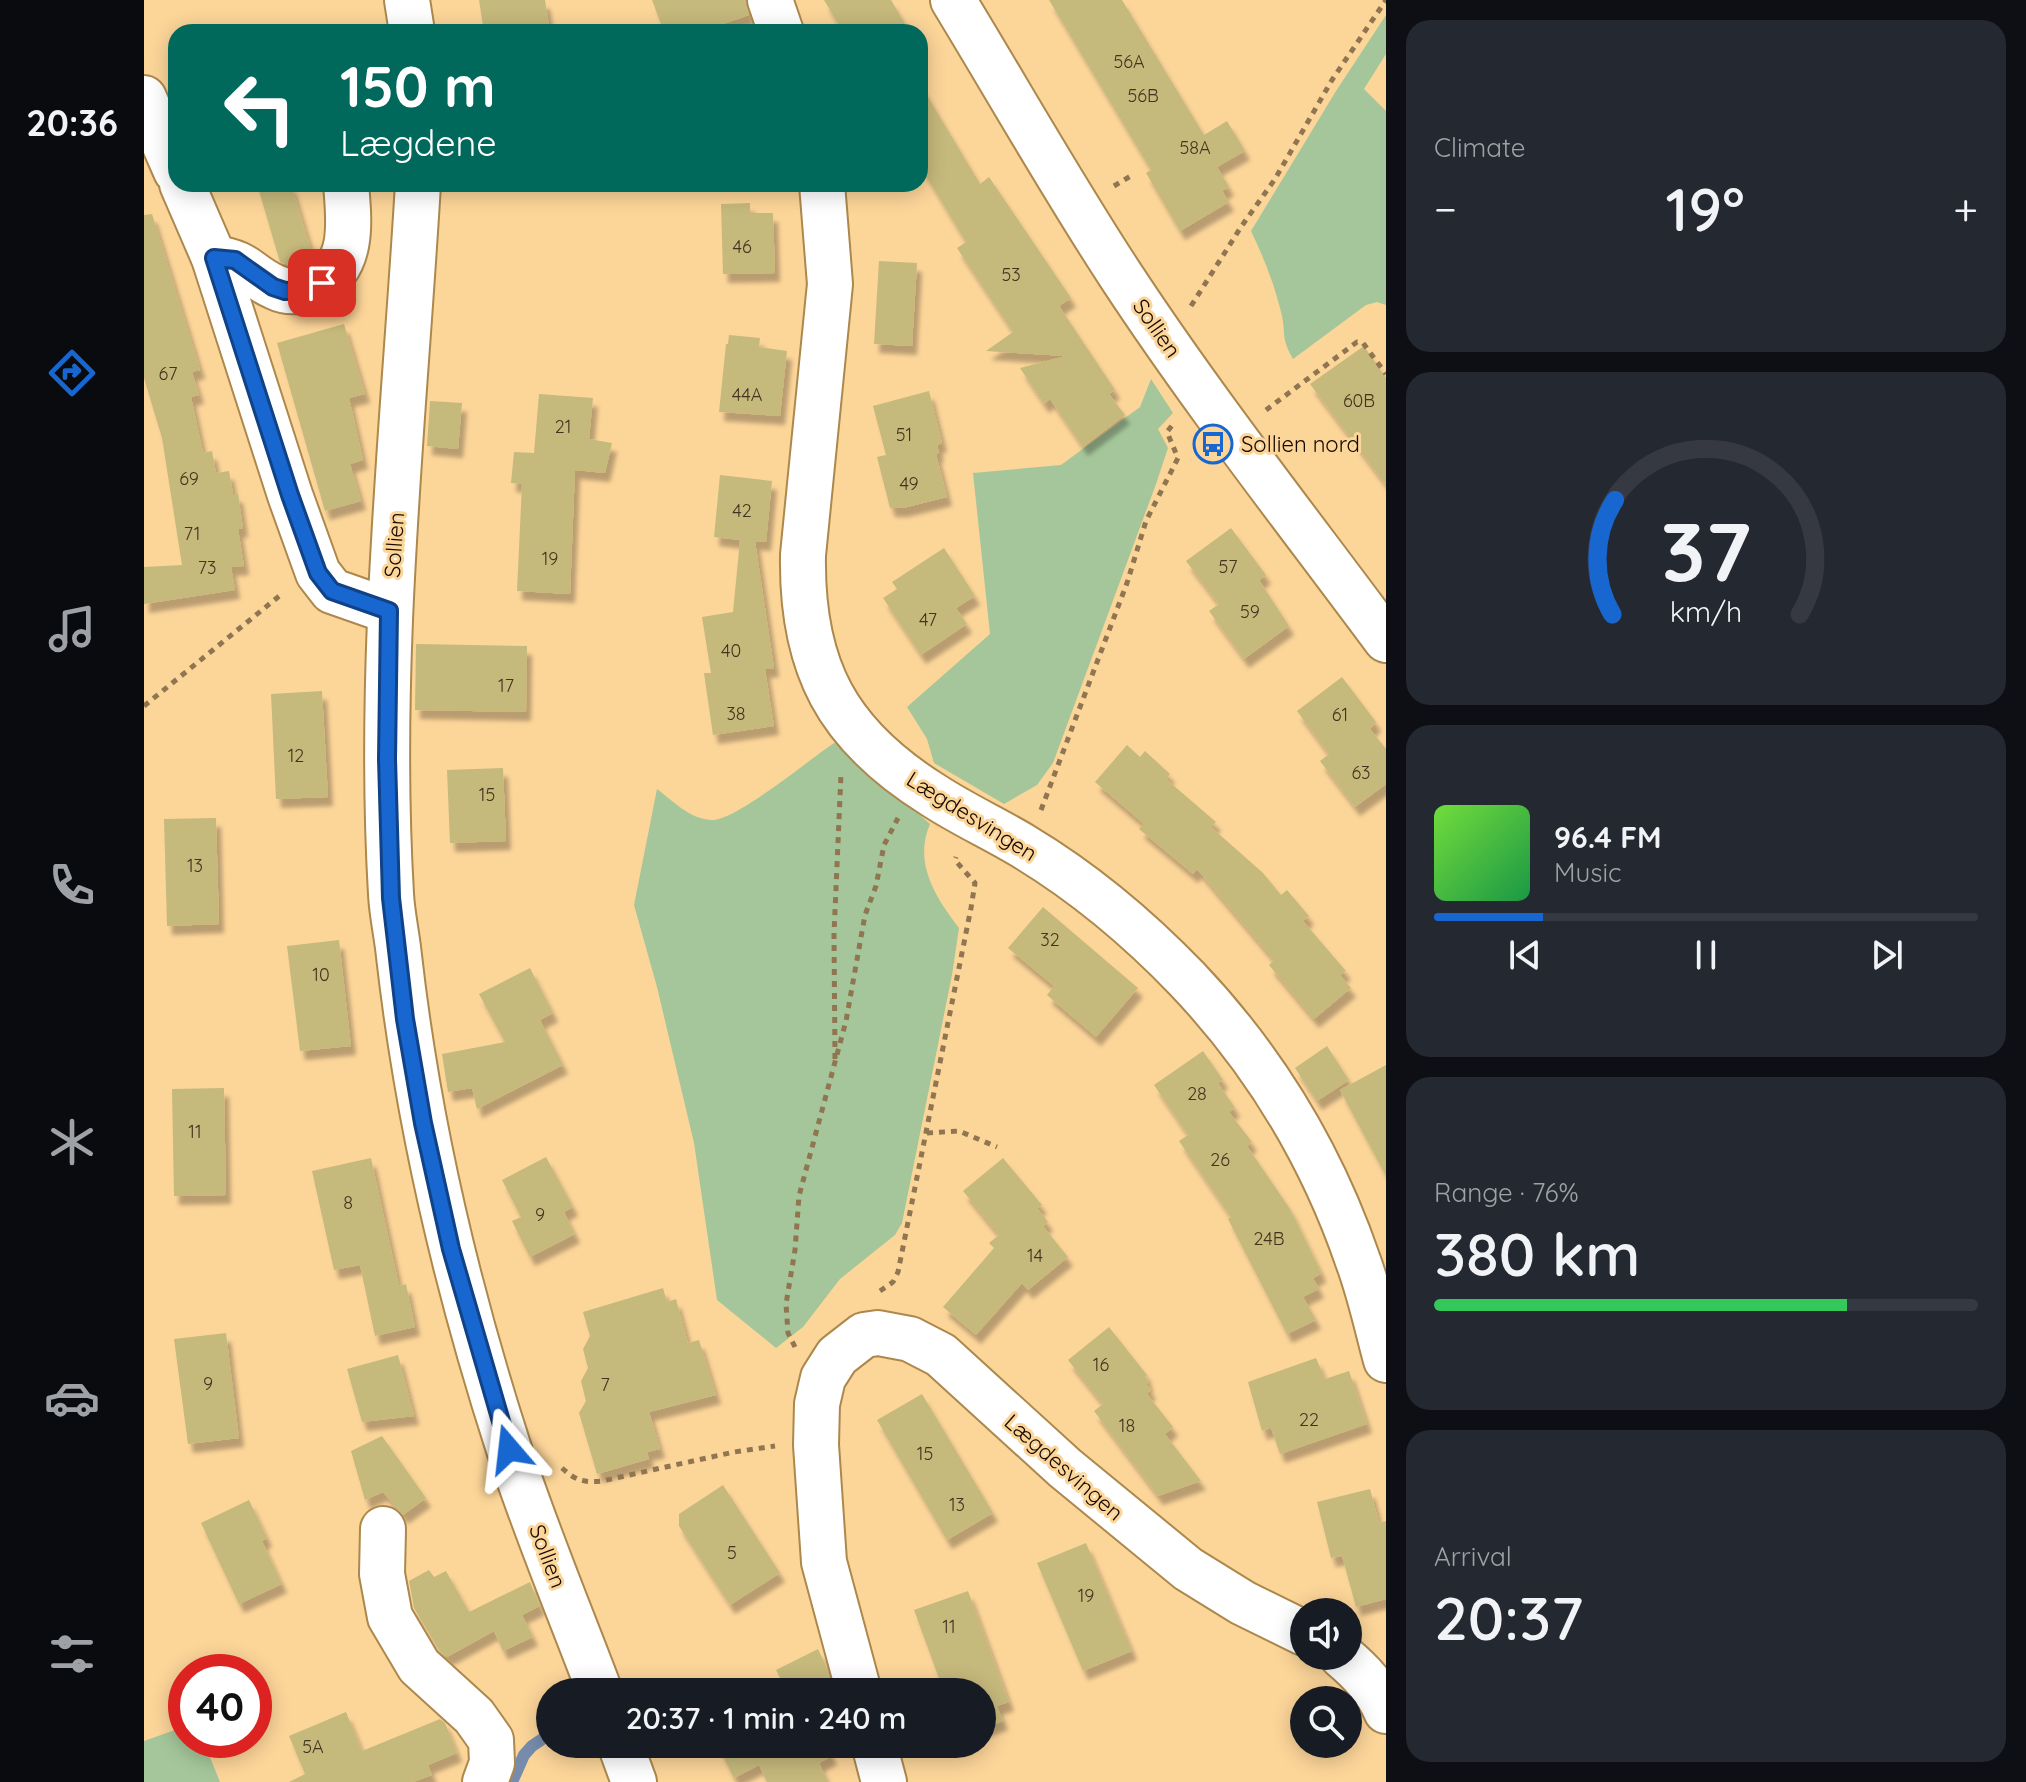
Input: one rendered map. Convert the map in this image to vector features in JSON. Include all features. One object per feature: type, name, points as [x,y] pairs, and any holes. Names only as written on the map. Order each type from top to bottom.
[{"type":"street","points":[[407,0],[411,24]]},
{"type":"street","points":[[770,0],[778,24]]},
{"type":"street","name":"Sollien","points":[[953,0],[1122,277],[1224,422],[1386,640]]},
{"type":"street","points":[[144,98],[168,153]]},
{"type":"street","points":[[185,192],[214,258],[318,573],[332,591],[389,611]]},
{"type":"street","points":[[214,258],[235,260],[273,287],[285,291],[308,290],[335,272],[346,249],[349,216],[347,192]]},
{"type":"street","name":"Sollien","points":[[417,192],[389,611],[387,759],[391,898],[405,1019],[423,1123],[455,1264],[493,1397],[529,1505],[595,1678]]},
{"type":"street","name":"Lægdesvingen","points":[[823,192],[830,284],[802,587],[816,660],[838,709],[867,743],[916,784],[1025,847],[1075,881],[1150,943],[1187,979],[1257,1061],[1289,1111],[1332,1197],[1357,1257],[1386,1360]]},
{"type":"street","name":"Lægdesvingen","points":[[855,1678],[824,1562],[816,1445],[818,1390],[823,1378],[837,1356],[864,1335],[900,1335],[926,1345],[957,1369],[1065,1468],[1188,1569],[1243,1603],[1290,1626]]},
{"type":"street","points":[[383,1529],[382,1574],[390,1617],[419,1666],[474,1716],[491,1740],[492,1763],[485,1782]]},
{"type":"street","points":[[1357,1670],[1380,1697],[1386,1711]]},
{"type":"street","points":[[625,1758],[634,1782]]},
{"type":"street","points":[[878,1758],[884,1782]]},
{"type":"path","points":[[1191,307],[1275,179],[1332,80],[1386,0]]},
{"type":"path","points":[[1257,416],[1357,342],[1363,343],[1386,374]]},
{"type":"path","points":[[1025,847],[1089,684],[1146,521],[1178,458],[1167,432],[1178,419]]},
{"type":"path","points":[[144,706],[285,591]]},
{"type":"path","points":[[835,1065],[835,882],[841,754],[850,726]]},
{"type":"path","points":[[818,1390],[788,1333],[786,1304],[799,1196],[835,1065],[865,915],[876,886],[884,845],[916,784]]},
{"type":"path","points":[[877,1293],[893,1282],[898,1272],[975,883],[955,860],[960,849]]},
{"type":"path","points":[[927,1133],[959,1131],[997,1147]]},
{"type":"path","points":[[558,1464],[573,1478],[584,1483],[734,1452],[776,1446],[816,1445]]},
{"type":"green space","points":[[1386,15],[1386,54],[1364,89],[1386,111],[1386,305],[1377,302],[1366,305],[1293,359],[1285,341],[1273,283],[1251,231]]},
{"type":"green space","points":[[1151,379],[1173,413],[1158,429],[1168,448],[1156,484],[1053,763],[1037,785],[1004,804],[934,763],[927,739],[907,707],[990,634],[973,473],[1061,465],[1140,407]]},
{"type":"green space","points":[[837,741],[930,824],[925,838],[926,866],[935,892],[959,928],[902,1223],[895,1235],[840,1279],[803,1327],[776,1348],[717,1300],[694,1143],[634,905],[657,789],[696,816],[711,820],[722,818],[755,800]]},
{"type":"green space","points":[[168,1732],[168,1758],[210,1758],[220,1782],[144,1782],[144,1741]]},
{"type":"building","points":[[479,0],[545,0],[549,24],[483,24]]},
{"type":"building","points":[[652,0],[746,0],[749,15],[723,24],[661,24]]},
{"type":"building","points":[[824,0],[891,0],[905,24],[838,24]]},
{"type":"building","points":[[1049,0],[1122,0],[1204,135],[1227,121],[1245,151],[1217,167],[1229,187],[1222,191],[1229,202],[1180,231],[1146,173],[1151,170]]},
{"type":"building","points":[[928,97],[980,184],[989,177],[1071,298],[1059,306],[1115,390],[1109,394],[1125,415],[1083,447],[1050,399],[1044,404],[1020,368],[1066,356],[986,351],[1013,332],[957,248],[966,242],[928,179]]},
{"type":"building","points":[[259,192],[293,192],[313,257],[292,266],[280,262]]},
{"type":"building","points":[[750,203],[750,213],[773,213],[775,273],[723,274],[721,204]]},
{"type":"building","points":[[152,214],[200,370],[192,372],[199,395],[191,397],[203,453],[212,451],[216,473],[229,471],[233,494],[238,494],[243,528],[238,529],[244,566],[231,567],[235,590],[144,604],[144,567],[182,565],[162,438],[144,378],[144,215]]},
{"type":"building","points":[[879,261],[917,263],[912,346],[874,344]]},
{"type":"building","points":[[344,324],[365,394],[349,398],[363,460],[350,464],[361,501],[325,511],[277,343]]},
{"type":"building","points":[[729,335],[760,338],[759,347],[787,351],[780,416],[719,412]]},
{"type":"building","points":[[1364,346],[1386,378],[1386,485],[1310,384]]},
{"type":"building","points":[[929,391],[942,443],[937,445],[939,453],[936,454],[947,497],[903,508],[890,508],[877,457],[886,455],[873,406]]},
{"type":"building","points":[[539,394],[593,398],[589,439],[612,443],[605,473],[575,470],[570,594],[517,591],[522,484],[511,483],[514,452],[534,453]]},
{"type":"building","points":[[430,401],[462,403],[458,449],[427,446]]},
{"type":"building","points":[[720,475],[772,481],[766,542],[755,541],[774,668],[765,669],[774,726],[713,735],[704,673],[711,673],[702,617],[733,612],[740,540],[714,537]]},
{"type":"building","points":[[1231,528],[1266,575],[1259,580],[1289,626],[1244,659],[1209,611],[1219,604],[1186,561]]},
{"type":"building","points":[[944,548],[975,596],[956,608],[967,624],[921,655],[883,598],[897,589],[892,582]]},
{"type":"building","points":[[416,644],[527,646],[526,712],[415,710]]},
{"type":"building","points":[[1342,677],[1376,722],[1370,729],[1386,749],[1386,784],[1355,807],[1320,761],[1329,754],[1297,711]]},
{"type":"building","points":[[322,691],[328,797],[276,799],[271,694]]},
{"type":"building","points":[[1127,745],[1140,757],[1145,751],[1170,774],[1166,779],[1216,822],[1211,827],[1263,873],[1281,895],[1287,890],[1309,916],[1303,921],[1346,971],[1340,975],[1351,988],[1314,1019],[1269,965],[1274,960],[1197,869],[1193,874],[1139,829],[1144,824],[1095,782]]},
{"type":"building","points":[[503,768],[506,841],[450,843],[447,770]]},
{"type":"building","points":[[216,818],[219,924],[167,926],[164,819]]},
{"type":"building","points":[[1043,907],[1138,988],[1096,1037],[1047,995],[1054,986],[1008,948]]},
{"type":"building","points":[[339,940],[351,1046],[300,1051],[287,946]]},
{"type":"building","points":[[530,968],[553,1013],[540,1020],[563,1065],[477,1109],[472,1088],[448,1092],[442,1054],[505,1042],[479,994]]},
{"type":"building","points":[[1327,1046],[1349,1080],[1317,1101],[1295,1068]]},
{"type":"building","points":[[1203,1051],[1223,1080],[1218,1083],[1235,1108],[1229,1112],[1252,1142],[1247,1146],[1290,1209],[1321,1274],[1313,1278],[1319,1289],[1303,1297],[1316,1320],[1287,1334],[1228,1219],[1231,1217],[1179,1141],[1188,1135],[1154,1085]]},
{"type":"building","points":[[1386,1065],[1386,1176],[1340,1090]]},
{"type":"building","points":[[224,1088],[226,1195],[174,1196],[172,1089]]},
{"type":"building","points":[[546,1157],[573,1207],[564,1212],[575,1234],[530,1257],[512,1221],[521,1217],[502,1180]]},
{"type":"building","points":[[371,1158],[399,1286],[406,1284],[415,1327],[375,1336],[360,1265],[334,1270],[312,1171]]},
{"type":"building","points":[[1003,1158],[1042,1205],[1037,1208],[1048,1222],[1043,1226],[1068,1257],[1028,1290],[1022,1283],[976,1335],[943,1307],[994,1248],[989,1243],[999,1235],[963,1191]]},
{"type":"building","points":[[663,1288],[667,1302],[676,1299],[688,1343],[699,1340],[716,1395],[649,1412],[660,1449],[647,1452],[649,1459],[597,1474],[579,1413],[586,1401],[581,1381],[588,1368],[583,1349],[590,1336],[583,1312]]},
{"type":"building","points":[[1109,1327],[1147,1375],[1145,1377],[1149,1382],[1146,1384],[1151,1390],[1147,1394],[1173,1427],[1165,1434],[1201,1481],[1158,1496],[1094,1411],[1103,1404],[1068,1360]]},
{"type":"building","points":[[226,1333],[239,1438],[188,1444],[174,1339]]},
{"type":"building","points":[[398,1355],[414,1416],[362,1422],[347,1369]]},
{"type":"building","points":[[1316,1358],[1325,1379],[1349,1371],[1367,1424],[1280,1454],[1271,1428],[1262,1431],[1248,1382]]},
{"type":"building","points":[[922,1394],[993,1513],[947,1540],[877,1420]]},
{"type":"building","points":[[382,1436],[426,1498],[403,1515],[383,1492],[365,1500],[351,1451]]},
{"type":"building","points":[[723,1485],[780,1573],[730,1605],[679,1526],[679,1514]]},
{"type":"building","points":[[1370,1489],[1379,1523],[1386,1521],[1386,1599],[1362,1605],[1362,1598],[1354,1598],[1342,1556],[1331,1558],[1317,1502]]},
{"type":"building","points":[[249,1500],[267,1538],[262,1541],[282,1584],[239,1604],[201,1523]]},
{"type":"building","points":[[1086,1543],[1132,1651],[1083,1671],[1037,1563]]},
{"type":"building","points":[[429,1570],[434,1577],[446,1571],[469,1612],[530,1582],[540,1606],[522,1615],[533,1637],[503,1651],[494,1631],[447,1657],[439,1650],[414,1608],[409,1581]]},
{"type":"building","points":[[968,1591],[1009,1702],[997,1706],[1003,1721],[996,1724],[996,1678],[939,1678],[914,1610]]},
{"type":"building","points":[[818,1649],[829,1678],[780,1678],[776,1670]]},
{"type":"building","points":[[346,1712],[362,1751],[440,1719],[445,1723],[457,1753],[428,1765],[432,1775],[413,1782],[289,1782],[305,1774],[289,1736]]},
{"type":"building","points":[[724,1758],[828,1758],[819,1763],[828,1782],[767,1782],[759,1765],[734,1778]]},
{"type":"waterway","points":[[512,1782],[524,1755],[536,1743]]},
{"type":"place","name":"Sollien nord","points":[[1213,444]]},
{"type":"route","points":[[322,283],[308,290],[285,291],[273,287],[235,260],[214,258],[318,573],[332,591],[389,611],[387,759],[391,898],[405,1019],[423,1123],[451,1249],[509,1449]]}]
